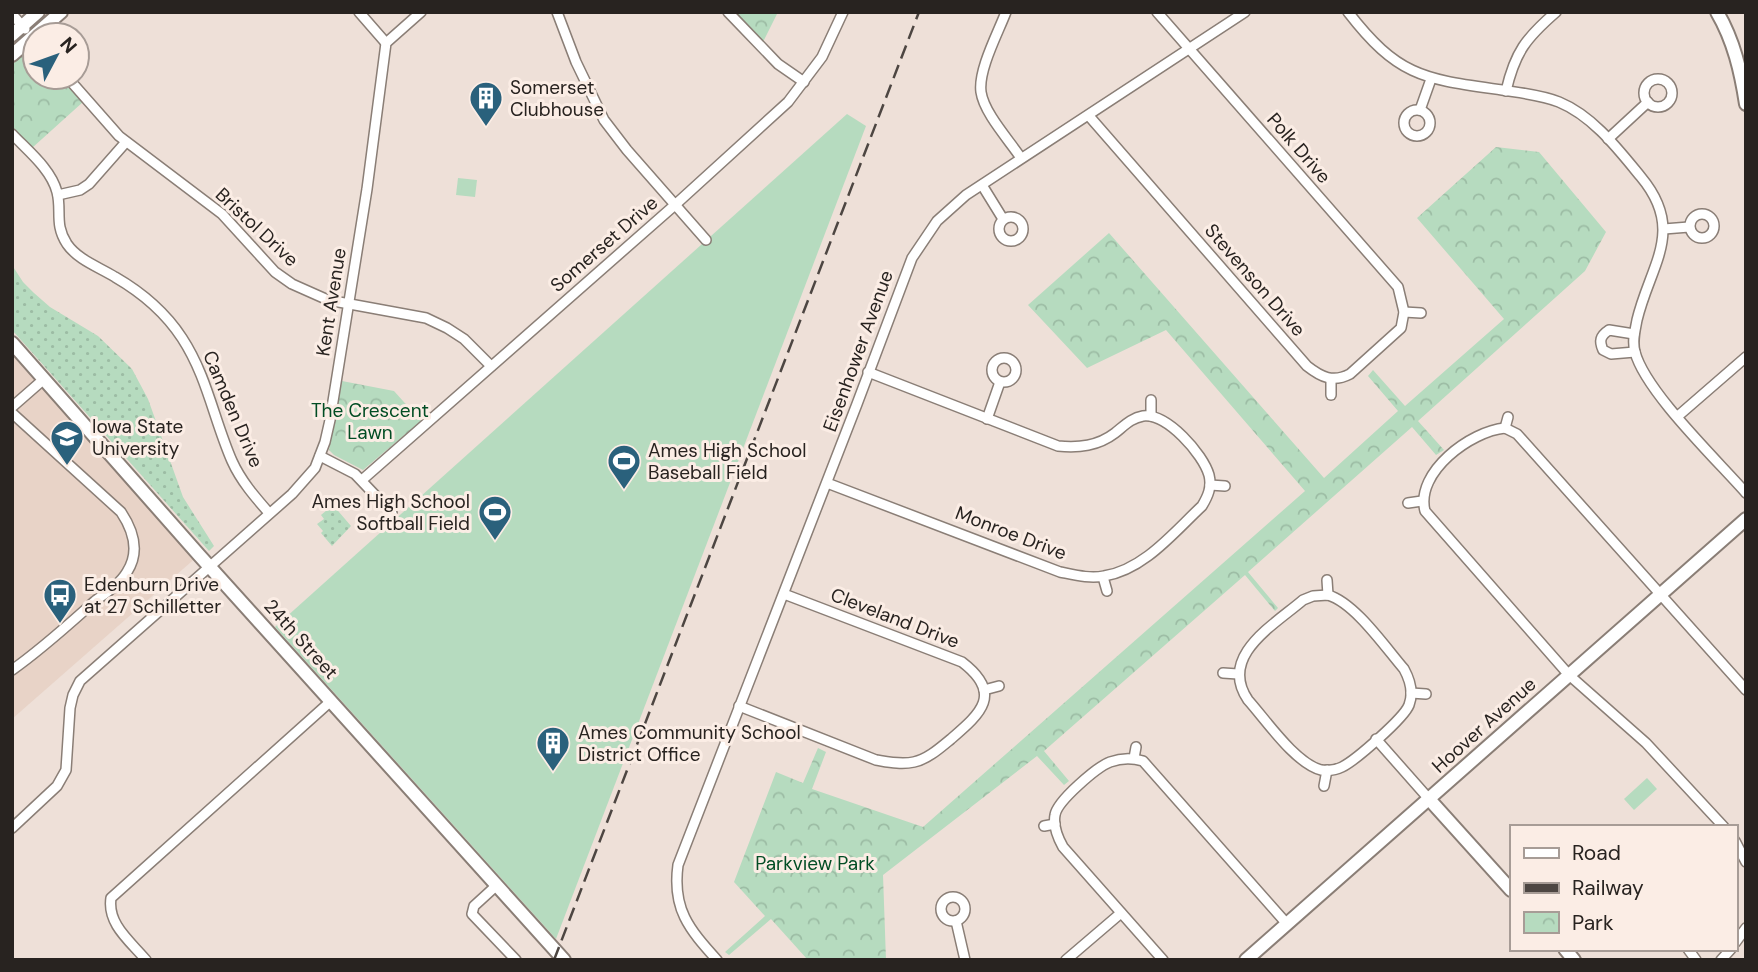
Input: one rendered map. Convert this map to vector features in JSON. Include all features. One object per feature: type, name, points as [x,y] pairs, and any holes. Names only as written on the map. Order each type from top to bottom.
[{"type":"main road","points":[[17,31],[38,12]]},
{"type":"main road","points":[[1717,12],[1742,60],[1746,104]]},
{"type":"main road","name":"24th Street","points":[[12,343],[564,960]]},
{"type":"main road","name":"Hoover Avenue","points":[[1246,960],[1746,519]]},
{"type":"main road","points":[[1429,799],[1510,889]]},
{"type":"street","points":[[359,12],[386,43],[421,12]]},
{"type":"street","points":[[557,12],[576,62],[604,120],[706,240]]},
{"type":"street","points":[[728,12],[778,64],[804,82]]},
{"type":"street","name":"Somerset Drive","points":[[362,480],[788,102],[821,57],[843,12]]},
{"type":"street","points":[[1006,12],[982,74],[981,91],[987,107],[1021,158]]},
{"type":"street","name":"Polk Drive","points":[[1157,12],[1398,287],[1404,312]]},
{"type":"street","name":"Eisenhower Avenue","points":[[715,959],[688,926],[677,898],[678,865],[912,258],[923,239],[950,208],[1021,158],[1245,12]]},
{"type":"street","points":[[1348,12],[1379,49],[1408,69],[1431,79],[1546,97],[1560,103],[1588,119],[1643,178],[1653,193],[1664,229],[1661,255],[1639,312],[1634,334],[1635,352],[1649,382],[1746,493]]},
{"type":"street","points":[[1506,91],[1513,62],[1524,42],[1556,12]]},
{"type":"street","points":[[12,15],[17,31]]},
{"type":"street","name":"Kent Avenue","points":[[12,828],[57,786],[66,770],[70,708],[80,681],[292,494],[315,468],[330,420],[350,303],[386,43]]},
{"type":"street","points":[[1420,110],[1431,79]]},
{"type":"street","name":"Bristol Drive","points":[[80,91],[126,142],[222,214],[275,272],[328,300],[404,312],[439,323],[464,339],[491,366]]},
{"type":"street","points":[[1608,139],[1648,102]]},
{"type":"street","name":"Stevenson Drive","points":[[1089,116],[1307,366],[1331,379]]},
{"type":"street","name":"Camden Drive","points":[[12,134],[51,177],[58,195],[59,225],[67,244],[80,257],[139,293],[163,313],[181,337],[199,366],[233,463],[246,486],[269,513]]},
{"type":"street","points":[[58,195],[80,190],[89,184],[126,142]]},
{"type":"street","points":[[982,185],[1003,219]]},
{"type":"street","points":[[1664,229],[1689,227]]},
{"type":"street","points":[[1331,395],[1331,379],[1341,379],[1350,374],[1395,336],[1401,328],[1404,312],[1420,313]]},
{"type":"street","points":[[1634,334],[1609,330],[1602,335],[1600,342],[1603,350],[1611,355],[1635,352]]},
{"type":"street","points":[[1678,416],[1746,357]]},
{"type":"street","points":[[867,372],[1058,446],[1095,444],[1140,416],[1162,419],[1174,428],[1196,453],[1209,474],[1209,496],[1202,506],[1148,555],[1103,577],[1107,591]]},
{"type":"street","points":[[12,670],[120,581],[130,565],[134,539],[130,524],[121,512],[12,410],[44,379]]},
{"type":"street","points":[[987,419],[1000,382]]},
{"type":"street","points":[[1151,400],[1151,416]]},
{"type":"street","points":[[1505,428],[1508,417]]},
{"type":"street","points":[[1722,825],[1647,743],[1569,675],[1432,521],[1425,512],[1422,501],[1435,470],[1467,442],[1491,429],[1505,428],[1517,434],[1746,690]]},
{"type":"street","points":[[320,456],[351,471],[392,513]]},
{"type":"street","name":"Monroe Drive","points":[[827,483],[1060,572],[1103,577]]},
{"type":"street","points":[[1210,485],[1225,486]]},
{"type":"street","points":[[1408,503],[1422,501]]},
{"type":"street","points":[[1328,580],[1328,595]]},
{"type":"street","name":"Cleveland Drive","points":[[784,594],[962,662],[976,674],[984,690]]},
{"type":"street","points":[[1328,595],[1336,597],[1352,610],[1404,669],[1411,693],[1404,714],[1377,739],[1343,766],[1321,770],[1301,759],[1248,700],[1242,692],[1238,674],[1240,663],[1251,645],[1303,600],[1328,595]]},
{"type":"street","points":[[1223,673],[1238,674]]},
{"type":"street","points":[[739,706],[876,760],[905,763],[915,762],[937,751],[975,719],[983,706],[984,690],[999,686]]},
{"type":"street","points":[[1411,693],[1426,694]]},
{"type":"street","points":[[146,960],[113,922],[109,909],[111,898],[331,701]]},
{"type":"street","points":[[1377,739],[1429,799]]},
{"type":"street","points":[[1134,758],[1136,747]]},
{"type":"street","points":[[1163,960],[1062,847],[1056,835],[1055,815],[1060,803],[1098,769],[1111,762],[1134,758],[1151,768],[1287,924]]},
{"type":"street","points":[[1324,786],[1327,770]]},
{"type":"street","points":[[1044,826],[1055,824]]},
{"type":"street","points":[[1737,845],[1746,862]]},
{"type":"street","points":[[497,885],[474,906],[472,914],[516,960]]},
{"type":"street","points":[[1066,960],[1121,913]]},
{"type":"street","points":[[956,921],[965,960]]},
{"type":"shaded area","name":"Iowa State University","points":[[12,343],[199,555],[12,719]]},
{"type":"green space","points":[[734,12],[778,12],[762,44]]},
{"type":"green space","points":[[21,55],[21,91],[73,91],[83,102],[32,148],[12,126],[12,65]]},
{"type":"green space","points":[[847,114],[866,126],[556,939],[275,627]]},
{"type":"green space","name":"Parkview Park","points":[[1496,147],[1539,152],[1606,232],[1585,271],[1418,421],[1444,450],[1436,455],[1412,427],[1248,572],[1278,608],[1275,611],[1245,575],[1044,751],[1069,781],[1064,785],[1037,756],[883,875],[886,960],[807,959],[771,919],[729,955],[725,952],[765,916],[734,882],[776,772],[803,783],[818,748],[826,752],[812,789],[923,827],[1305,491],[1166,330],[1087,368],[1028,305],[1109,233],[1324,478],[1398,411],[1368,376],[1373,370],[1405,406],[1504,319],[1417,218]]},
{"type":"green space","points":[[458,178],[477,180],[475,197],[456,195]]},
{"type":"green space","points":[[12,265],[23,282],[50,307],[98,336],[132,369],[148,399],[183,497],[214,546],[209,551],[12,330]]},
{"type":"green space","name":"The Crescent Lawn","points":[[342,381],[394,391],[421,421],[363,470],[329,450]]},
{"type":"green space","points":[[333,505],[351,526],[332,546],[317,524],[324,519],[321,515]]},
{"type":"green space","points":[[1647,778],[1657,789],[1634,810],[1624,799]]},
{"type":"railway","points":[[554,960],[919,12]]},
{"type":"place","name":"Somerset Clubhouse","points":[[486,128]]},
{"type":"place","name":"Iowa State University","points":[[67,467]]},
{"type":"place","name":"Ames High School Baseball Field","points":[[624,491]]},
{"type":"place","name":"Ames High School Softball Field","points":[[495,542]]},
{"type":"place","name":"Edenburn Drive at 27 Schilletter","points":[[60,625]]},
{"type":"place","name":"Ames Community School District Office","points":[[553,773]]}]
